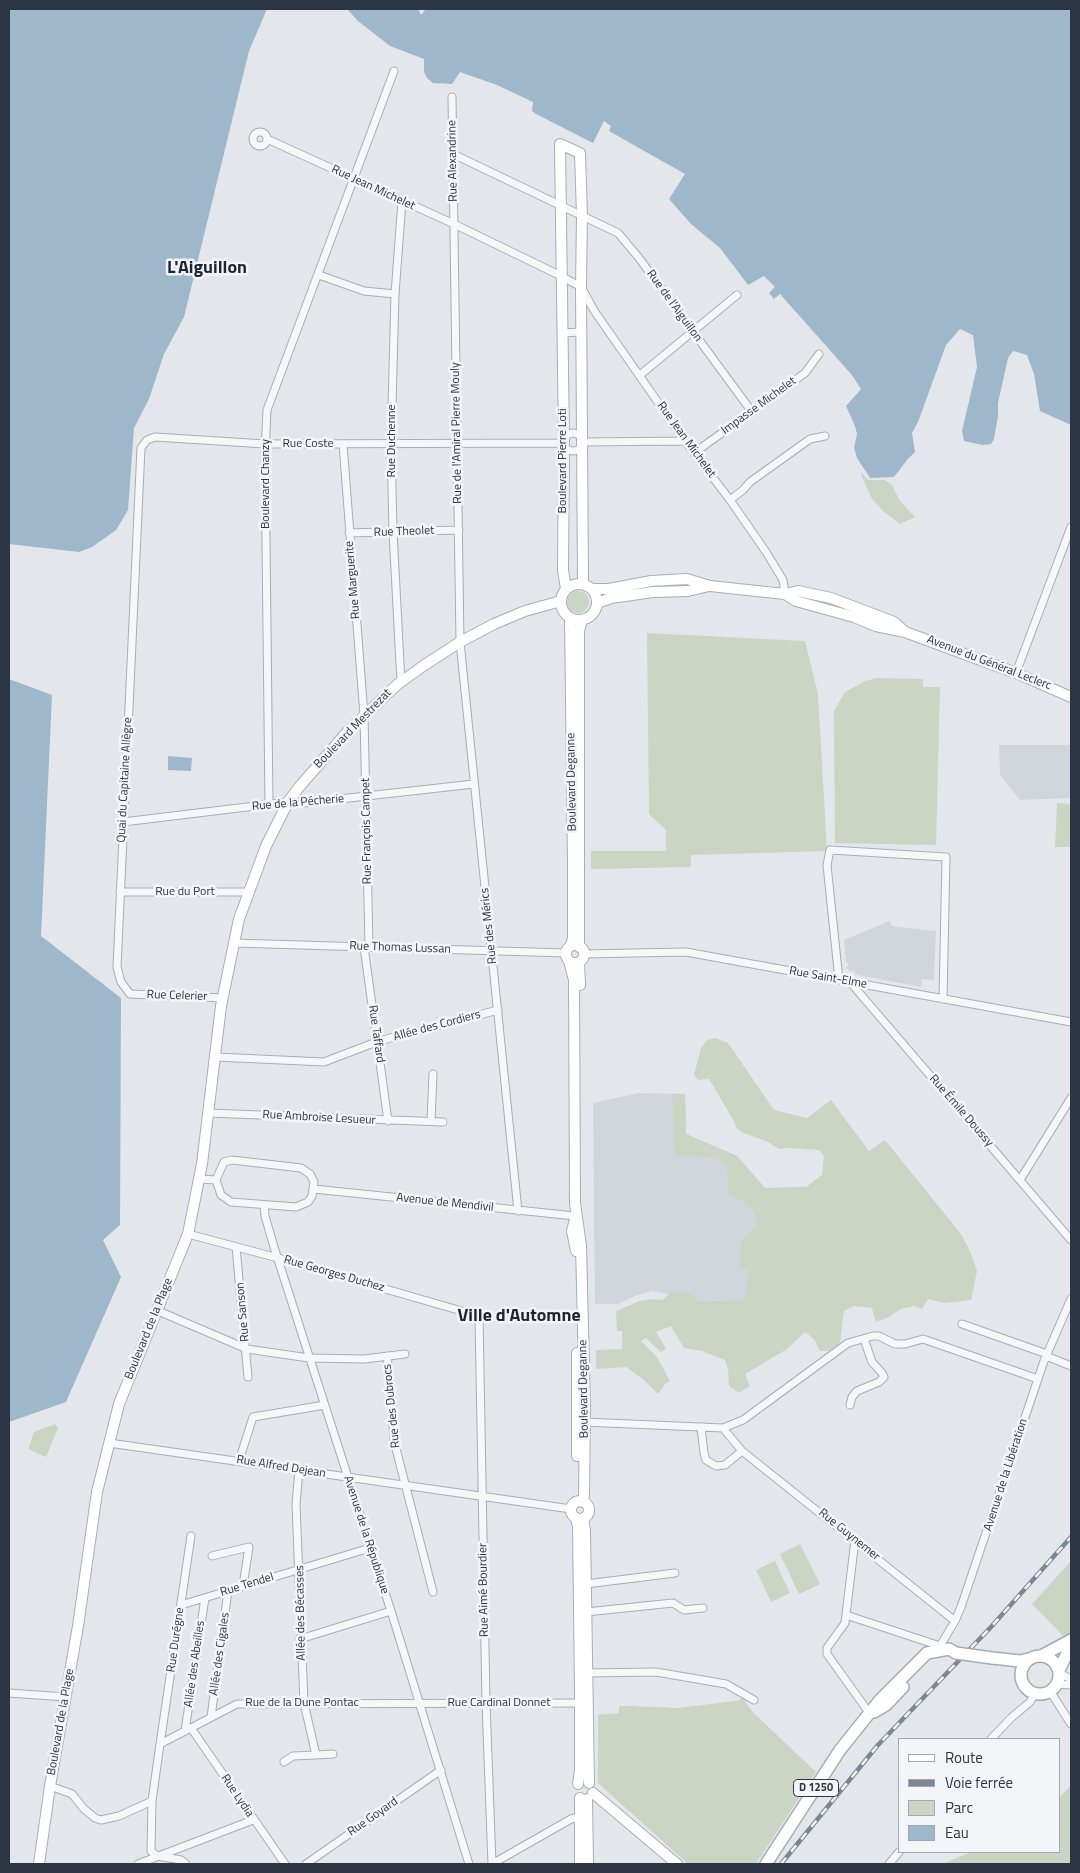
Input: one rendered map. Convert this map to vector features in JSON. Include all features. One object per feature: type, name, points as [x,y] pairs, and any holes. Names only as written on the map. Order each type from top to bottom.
[{"type":"main road","points":[[1071,1640],[1043,1655],[1029,1659],[1023,1666],[1021,1676],[1025,1687],[1040,1694],[1056,1679],[1071,1645]]},
{"type":"main road","name":"D 1250","points":[[766,1864],[840,1750],[880,1700],[927,1652],[940,1648],[949,1649],[956,1653]]},
{"type":"main road","name":"D 1250","points":[[870,1714],[886,1705],[935,1656],[956,1653],[1020,1661],[1029,1659]]},
{"type":"main road","points":[[1043,1655],[1053,1660],[1056,1679]]},
{"type":"main road","name":"D 1250","points":[[992,1658],[1009,1666],[1021,1676]]},
{"type":"street","name":"Boulevard Chanzy","points":[[269,804],[266,704],[265,444],[267,410],[394,71]]},
{"type":"street","name":"Rue Alexandrine","points":[[452,97],[454,224]]},
{"type":"street","name":"Rue Jean Michelet","points":[[267,139],[454,224],[561,276]]},
{"type":"street","name":"Boulevard Pierre Loti","points":[[566,589],[563,570],[564,443],[560,144],[580,153],[583,442],[588,587]]},
{"type":"street","points":[[453,154],[582,216]]},
{"type":"street","name":"Rue Duchenne","points":[[401,682],[393,532],[391,444],[395,294],[402,201]]},
{"type":"street","name":"Rue de l'Aiguillon","points":[[582,216],[618,233],[639,258],[752,412]]},
{"type":"street","name":"Rue de l'Amiral Pierre Mouly","points":[[454,224],[460,642]]},
{"type":"street","points":[[319,275],[364,291],[395,294]]},
{"type":"street","points":[[561,276],[581,287]]},
{"type":"street","name":"Rue Jean Michelet","points":[[581,287],[595,312],[685,441],[730,500],[766,552],[782,580],[785,594]]},
{"type":"street","points":[[640,375],[737,295]]},
{"type":"street","points":[[562,333],[581,332]]},
{"type":"street","name":"Impasse Michelet","points":[[694,453],[805,374],[819,354]]},
{"type":"street","points":[[573,433],[579,435],[583,442],[581,448],[575,452],[566,448],[564,443],[568,435],[573,433]]},
{"type":"street","points":[[730,500],[756,477],[810,439],[826,436]]},
{"type":"street","name":"Rue Coste","points":[[135,562],[140,448],[147,440],[155,437],[265,444],[564,443]]},
{"type":"street","points":[[583,442],[685,441]]},
{"type":"street","name":"Rue Marguerite","points":[[343,444],[364,715]]},
{"type":"street","points":[[1016,673],[1071,527]]},
{"type":"street","name":"Rue Theolet","points":[[349,533],[459,530]]},
{"type":"street","name":"Quai du Capitaine Allègre","points":[[130,994],[121,982],[117,967],[135,562]]},
{"type":"street","points":[[588,587],[595,593],[597,603],[591,615],[582,620],[570,618],[563,611],[561,601],[566,589],[571,585],[609,589],[651,580],[687,579],[710,586],[785,594]]},
{"type":"street","points":[[597,603],[653,592],[688,591],[710,586]]},
{"type":"street","name":"Avenue du Général Leclerc","points":[[785,594],[796,601],[854,617],[876,626],[905,632],[1016,673],[1071,697]]},
{"type":"street","name":"Boulevard Mestrezat","points":[[288,802],[320,762],[364,715],[401,682],[460,642],[494,624],[518,614],[561,601]]},
{"type":"street","name":"Boulevard Deganne","points":[[570,618],[573,938],[580,983],[582,1196],[572,1231],[576,1256],[580,1771],[585,1791],[580,1817],[580,1864]]},
{"type":"street","name":"Boulevard Deganne","points":[[574,954],[580,900],[579,631],[582,620]]},
{"type":"street","name":"Rue des Mérics","points":[[460,642],[518,1211]]},
{"type":"street","name":"Rue François Campet","points":[[364,715],[366,947]]},
{"type":"street","name":"Rue de la Pécherie","points":[[123,822],[269,804],[304,803],[474,784]]},
{"type":"street","name":"Boulevard de la Plage","points":[[39,1864],[95,1502],[119,1404],[188,1234],[200,1178],[223,998],[239,919],[266,846],[288,802]]},
{"type":"street","points":[[839,980],[827,865],[830,850],[946,857],[943,999]]},
{"type":"street","name":"Rue du Port","points":[[120,892],[249,892]]},
{"type":"street","name":"Rue Thomas Lussan","points":[[234,943],[574,954]]},
{"type":"street","name":"Rue Taffard","points":[[366,947],[388,1121]]},
{"type":"street","name":"Rue Saint-Elme","points":[[574,954],[686,952],[1071,1022]]},
{"type":"street","name":"Rue Émile Doussy","points":[[850,982],[1071,1240]]},
{"type":"street","name":"Rue Celerier","points":[[130,994],[223,998]]},
{"type":"street","name":"Allée des Cordiers","points":[[216,1057],[324,1062],[377,1042],[498,1010]]},
{"type":"street","points":[[431,1121],[433,1074]]},
{"type":"street","points":[[1020,1180],[1071,1098]]},
{"type":"street","name":"Rue Ambroise Lesueur","points":[[208,1113],[443,1122]]},
{"type":"street","points":[[232,1160],[301,1168],[310,1174],[314,1182],[314,1189],[308,1202],[302,1205],[296,1207],[264,1206],[231,1202],[220,1196],[216,1180],[224,1162],[232,1160]]},
{"type":"street","points":[[200,1178],[216,1180]]},
{"type":"street","name":"Avenue de Mendivil","points":[[314,1189],[575,1216]]},
{"type":"street","name":"Avenue de la République","points":[[264,1206],[265,1216],[309,1358],[391,1611],[469,1864]]},
{"type":"street","name":"Boulevard Deganne","points":[[575,1216],[581,1246],[584,1496],[578,1510],[585,1530],[587,1673],[585,1791],[588,1864]]},
{"type":"street","name":"Rue Georges Duchez","points":[[188,1234],[479,1316]]},
{"type":"street","name":"Rue Sanson","points":[[236,1247],[248,1377]]},
{"type":"street","name":"Avenue de la Libération","points":[[940,1648],[955,1621],[1046,1354],[1071,1299]]},
{"type":"street","points":[[156,1310],[247,1350],[309,1358],[364,1359],[405,1354]]},
{"type":"street","name":"Rue Aimé Bourdier","points":[[479,1316],[486,1703],[492,1864]]},
{"type":"street","points":[[962,1324],[1046,1354],[1071,1366]]},
{"type":"street","points":[[584,1422],[723,1428],[743,1420],[848,1343],[879,1336],[889,1343],[905,1344],[923,1339],[1038,1379]]},
{"type":"street","points":[[850,1405],[852,1397],[857,1391],[882,1381],[884,1377],[872,1362],[864,1339]]},
{"type":"street","name":"Rue des Dubrocs","points":[[387,1356],[394,1441],[434,1592]]},
{"type":"street","points":[[239,1461],[253,1417],[325,1405]]},
{"type":"street","points":[[701,1427],[706,1460],[716,1466],[725,1465],[742,1451]]},
{"type":"street","name":"Rue Guynemer","points":[[723,1428],[742,1451],[955,1621]]},
{"type":"street","name":"Rue Alfred Dejean","points":[[109,1443],[578,1510]]},
{"type":"street","name":"Allée des Bécasses","points":[[298,1470],[296,1504],[304,1703],[316,1755]]},
{"type":"street","name":"Rue Durégne","points":[[160,1744],[191,1536]]},
{"type":"street","points":[[855,1540],[845,1624],[827,1648],[827,1654],[870,1714]]},
{"type":"street","points":[[212,1556],[248,1547],[243,1586]]},
{"type":"street","name":"Rue Tendel","points":[[181,1605],[370,1548]]},
{"type":"street","points":[[586,1584],[675,1573]]},
{"type":"street","name":"Allée des Cigales","points":[[211,1717],[228,1591]]},
{"type":"street","name":"Allée des Abeilles","points":[[188,1729],[205,1598]]},
{"type":"street","points":[[586,1612],[673,1603],[684,1610],[703,1608]]},
{"type":"street","points":[[300,1639],[391,1611]]},
{"type":"street","points":[[846,1615],[940,1648]]},
{"type":"street","points":[[587,1673],[656,1672],[726,1684],[754,1700]]},
{"type":"street","points":[[1056,1679],[1071,1679]]},
{"type":"street","points":[[1056,1679],[1071,1685]]},
{"type":"street","points":[[1056,1679],[1071,1724]]},
{"type":"street","points":[[9,1693],[66,1697]]},
{"type":"street","points":[[992,1738],[1030,1702],[1035,1693]]},
{"type":"street","name":"Rue Cardinal Donnet","points":[[419,1703],[579,1703]]},
{"type":"street","name":"Rue de la Dune Pontac","points":[[160,1744],[237,1704],[419,1703]]},
{"type":"street","name":"Rue Lydia","points":[[188,1729],[285,1864]]},
{"type":"street","points":[[160,1744],[152,1800],[152,1851],[157,1856],[181,1860],[186,1864]]},
{"type":"street","points":[[284,1762],[293,1756],[333,1754]]},
{"type":"street","name":"Rue Goyard","points":[[306,1864],[441,1770]]},
{"type":"street","points":[[50,1786],[72,1794],[88,1814],[101,1820],[119,1816],[152,1800]]},
{"type":"street","points":[[585,1791],[677,1864]]},
{"type":"street","points":[[492,1864],[571,1819],[580,1817]]},
{"type":"street","points":[[138,1864],[253,1820]]},
{"type":"street","points":[[889,1864],[898,1853]]},
{"type":"shaded area","points":[[999,745],[1071,745],[1071,798],[1020,800],[1000,775]]},
{"type":"shaded area","points":[[889,921],[892,926],[936,931],[934,980],[922,979],[921,987],[863,976],[856,974],[853,970],[850,972],[846,967],[849,965],[846,962],[844,940]]},
{"type":"shaded area","points":[[639,1093],[685,1094],[686,1134],[737,1156],[765,1188],[806,1187],[748,1304],[696,1303],[669,1294],[652,1291],[618,1304],[595,1304],[593,1103]]},
{"type":"green space","points":[[861,472],[868,480],[885,480],[892,485],[900,501],[915,517],[900,524],[884,512],[872,499]]},
{"type":"green space","points":[[578,591],[586,594],[589,602],[586,610],[578,613],[570,610],[567,602],[570,594]]},
{"type":"green space","points":[[647,633],[805,641],[818,694],[827,851],[691,855],[691,867],[591,869],[591,851],[666,851],[666,830],[649,814]]},
{"type":"green space","points":[[877,678],[923,679],[923,687],[940,687],[936,845],[835,843],[834,711],[845,692],[865,681]]},
{"type":"green space","points":[[1057,803],[1071,804],[1071,847],[1055,847]]},
{"type":"green space","points":[[715,1038],[728,1043],[774,1110],[807,1118],[831,1100],[869,1151],[885,1140],[961,1234],[970,1251],[977,1271],[971,1300],[945,1303],[928,1299],[922,1309],[914,1306],[901,1309],[889,1317],[876,1322],[872,1308],[854,1306],[844,1311],[840,1343],[829,1351],[820,1351],[814,1339],[805,1332],[787,1349],[745,1374],[750,1386],[739,1393],[729,1386],[728,1369],[725,1360],[702,1351],[684,1348],[671,1326],[656,1332],[666,1349],[661,1352],[646,1338],[641,1341],[657,1357],[670,1381],[665,1384],[658,1394],[644,1380],[626,1367],[596,1369],[596,1350],[622,1349],[622,1331],[617,1331],[616,1311],[640,1301],[663,1300],[671,1291],[691,1294],[699,1302],[745,1300],[749,1270],[740,1269],[741,1241],[756,1226],[756,1217],[749,1205],[728,1193],[727,1164],[711,1157],[675,1156],[672,1094],[685,1094],[686,1134],[737,1156],[765,1188],[806,1187],[822,1175],[824,1156],[819,1150],[779,1149],[766,1141],[737,1129],[709,1079],[698,1080],[694,1075],[701,1048],[707,1040]]},
{"type":"green space","points":[[55,1424],[58,1428],[46,1457],[28,1449],[34,1432]]},
{"type":"green space","points":[[800,1544],[820,1584],[799,1594],[780,1554]]},
{"type":"green space","points":[[775,1561],[790,1593],[771,1602],[756,1570]]},
{"type":"green space","points":[[1071,1561],[1071,1644],[1032,1604]]},
{"type":"green space","points":[[741,1698],[762,1721],[816,1772],[756,1864],[688,1864],[598,1783],[598,1715],[619,1713],[619,1706],[679,1708],[735,1701]]},
{"type":"green space","points":[[1071,1785],[1071,1864],[942,1864],[969,1853],[1060,1853],[1060,1797]]},
{"type":"water","points":[[9,9],[267,9],[249,51],[184,317],[164,354],[149,399],[134,428],[128,510],[116,530],[92,547],[79,552],[9,544]]},
{"type":"water","points":[[347,9],[418,9],[421,15],[426,9],[1071,9],[1071,425],[1040,411],[1034,374],[1027,355],[1013,351],[1008,358],[998,403],[994,439],[991,444],[983,445],[964,441],[962,431],[977,367],[973,335],[960,329],[946,345],[918,422],[912,433],[915,452],[894,477],[870,478],[857,458],[854,448],[857,434],[846,406],[861,389],[851,374],[780,294],[774,299],[769,293],[775,287],[764,276],[748,285],[720,248],[691,224],[669,199],[685,174],[609,131],[611,126],[604,121],[593,143],[536,114],[532,111],[533,102],[497,85],[460,72],[452,84],[433,83],[424,72],[424,59],[390,46],[358,21]]},
{"type":"water","points":[[9,679],[52,695],[41,936],[121,998],[120,1225],[103,1240],[121,1277],[66,1402],[9,1422]]},
{"type":"water","points":[[168,756],[192,758],[191,771],[168,770]]},
{"type":"railway","points":[[781,1864],[878,1745],[991,1627],[1071,1537]]},
{"type":"district","name":"L'Aiguillon","points":[[207,269]]},
{"type":"district","name":"Ville d'Automne","points":[[519,1317]]}]
